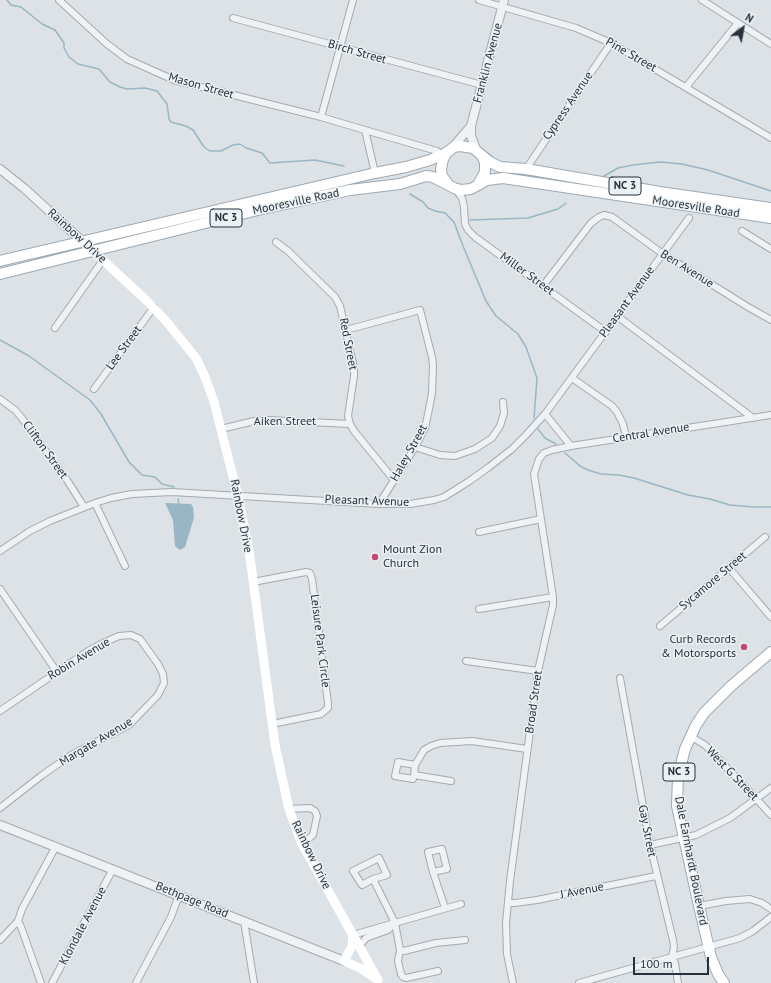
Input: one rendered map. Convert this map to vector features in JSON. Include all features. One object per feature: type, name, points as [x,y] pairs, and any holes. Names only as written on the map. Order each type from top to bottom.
[{"type":"main road","name":"Mooresville Road","points":[[0,261],[419,164],[464,145],[479,152],[492,164],[500,167],[526,169],[660,192],[771,208]]},
{"type":"main road","points":[[450,150],[443,159],[441,169],[444,179],[453,188]]},
{"type":"main road","points":[[477,185],[483,178],[485,172],[485,162],[479,152]]},
{"type":"main road","name":"Mooresville Road","points":[[0,274],[262,209],[350,190],[400,184],[426,176],[433,177],[453,188],[465,190],[498,178],[520,180],[771,218]]},
{"type":"main road","name":"Rainbow Drive","points":[[82,241],[166,321],[196,358],[207,383],[221,429],[238,496],[249,550],[272,724],[282,781],[289,809],[302,842],[379,982]]},
{"type":"main road","name":"Dale Earnhardt Boulevard","points":[[724,983],[718,974],[708,946],[677,806],[677,789],[681,762],[690,736],[704,713],[714,702],[771,652]]},
{"type":"main road","points":[[346,962],[352,946],[353,935]]},
{"type":"main road","points":[[346,962],[359,947]]},
{"type":"main road","name":"Bethpage Road","points":[[346,962],[370,974],[379,982]]},
{"type":"street","name":"Mason Street","points":[[59,0],[127,59],[174,80],[192,86],[321,117],[437,151]]},
{"type":"street","points":[[321,117],[353,0]]},
{"type":"street","name":"Pine Street","points":[[480,0],[503,3],[576,28],[611,43],[771,138]]},
{"type":"street","points":[[702,0],[771,44]]},
{"type":"street","name":"Franklin Avenue","points":[[479,152],[471,136],[471,126],[503,3]]},
{"type":"street","name":"Birch Street","points":[[233,18],[482,85]]},
{"type":"street","points":[[686,87],[738,23]]},
{"type":"street","name":"Cypress Avenue","points":[[526,169],[611,43]]},
{"type":"street","name":"Franklin Avenue","points":[[450,150],[471,126]]},
{"type":"street","points":[[365,130],[375,173]]},
{"type":"street","name":"Rainbow Drive","points":[[0,169],[42,204],[82,241]]},
{"type":"street","points":[[464,207],[469,193],[477,185]]},
{"type":"street","name":"Miller Street","points":[[453,188],[462,197],[465,224],[473,235],[606,332]]},
{"type":"street","name":"Ben Avenue","points":[[542,286],[591,223],[604,215],[612,217],[663,254],[771,320]]},
{"type":"street","name":"Pleasant Avenue","points":[[0,551],[30,531],[84,507],[121,496],[163,492],[379,504],[410,504],[444,497],[468,482],[512,450],[545,414],[690,218]]},
{"type":"street","points":[[742,231],[771,248]]},
{"type":"street","name":"Red Street","points":[[276,242],[288,251],[335,297],[340,306],[354,376],[348,416],[350,424]]},
{"type":"street","points":[[55,328],[103,260]]},
{"type":"street","name":"Lee Street","points":[[94,389],[154,308]]},
{"type":"street","name":"Haley Street","points":[[346,330],[420,310],[430,348],[433,365],[432,393],[424,428],[415,447],[379,504]]},
{"type":"street","points":[[617,316],[753,418]]},
{"type":"street","points":[[572,378],[612,406],[623,424],[626,437]]},
{"type":"street","name":"Clifton Street","points":[[0,399],[15,410],[21,417],[67,480],[84,507]]},
{"type":"street","points":[[415,447],[440,455],[455,456],[475,449],[492,438],[500,426],[504,413],[502,402]]},
{"type":"street","points":[[545,414],[571,446]]},
{"type":"street","name":"Central Avenue","points":[[571,446],[771,415]]},
{"type":"street","name":"Aiken Street","points":[[221,429],[254,421],[267,420],[350,424]]},
{"type":"street","points":[[350,424],[394,480]]},
{"type":"street","name":"Broad Street","points":[[513,983],[507,954],[506,923],[508,903],[538,671],[553,605],[534,478],[539,459],[544,453],[571,446]]},
{"type":"street","points":[[95,503],[125,566]]},
{"type":"street","points":[[480,532],[541,519]]},
{"type":"street","name":"Sycamore Street","points":[[660,626],[765,537]]},
{"type":"street","points":[[729,568],[771,617]]},
{"type":"street","name":"Leisure Park Circle","points":[[253,582],[306,572],[310,573],[312,579],[328,708],[321,714],[272,724]]},
{"type":"street","points":[[0,589],[57,672]]},
{"type":"street","points":[[480,609],[553,598]]},
{"type":"street","name":"Robin Avenue","points":[[0,711],[103,643],[119,636],[131,635],[140,639],[158,664],[163,674],[164,683]]},
{"type":"street","points":[[466,661],[538,671]]},
{"type":"street","name":"Gay Street","points":[[620,678],[656,876],[673,940],[674,948],[672,957],[675,963],[678,983]]},
{"type":"street","name":"Margate Avenue","points":[[0,808],[71,755],[129,725],[158,695],[164,683]]},
{"type":"street","name":"West G Street","points":[[690,736],[704,745],[771,815]]},
{"type":"street","points":[[416,765],[398,762],[395,776],[413,779],[416,765],[424,750],[440,743],[472,741],[527,748]]},
{"type":"street","points":[[414,775],[451,781]]},
{"type":"street","points":[[650,845],[696,835],[730,818],[771,788]]},
{"type":"street","points":[[289,809],[310,808],[315,811],[317,816],[313,835],[308,840],[302,842]]},
{"type":"street","name":"Bethpage Road","points":[[0,825],[346,962]]},
{"type":"street","points":[[0,940],[18,921],[22,909],[56,846]]},
{"type":"street","points":[[379,858],[387,875],[373,879],[362,885],[353,871],[379,858]]},
{"type":"street","name":"Klondale Avenue","points":[[52,983],[113,869]]},
{"type":"street","points":[[433,872],[445,908]]},
{"type":"street","name":"J Avenue","points":[[508,903],[537,900],[656,876]]},
{"type":"street","points":[[373,879],[394,923],[400,950],[398,961],[403,977],[406,978],[438,971]]},
{"type":"street","points":[[136,983],[170,917],[179,896]]},
{"type":"street","points":[[699,906],[726,901],[750,899],[762,903],[771,909]]},
{"type":"street","points":[[353,935],[461,904]]},
{"type":"street","points":[[579,983],[740,938],[753,931],[771,917]]},
{"type":"street","points":[[18,921],[22,927],[41,983]]},
{"type":"street","points":[[244,921],[254,983]]},
{"type":"street","points":[[359,947],[366,938],[388,930],[394,923]]},
{"type":"street","points":[[400,950],[404,951],[436,943],[465,940]]},
{"type":"water","points":[[165,503],[191,504],[193,507],[194,518],[185,547],[180,550],[175,546],[173,520]]},
{"type":"waterway","points":[[7,0],[11,5],[21,7],[42,24],[55,30],[64,43],[64,48],[69,57],[78,64],[99,69],[110,82],[120,87],[127,89],[145,88],[157,91],[167,104],[169,119],[171,122],[186,126],[193,130],[204,147],[210,151],[221,151],[233,145],[240,144],[246,148],[262,153],[270,163],[315,160],[344,166]]},
{"type":"waterway","points":[[604,176],[618,168],[660,162],[682,164],[708,170],[771,191]]},
{"type":"waterway","points":[[410,194],[423,202],[428,208],[445,213],[454,222],[486,301],[496,316],[518,334],[526,347],[537,378],[534,418]]},
{"type":"waterway","points":[[470,220],[528,218],[558,209],[566,203]]},
{"type":"waterway","points":[[0,340],[29,356],[90,400],[101,414],[129,462],[142,475],[155,477],[162,484],[174,487]]},
{"type":"waterway","points":[[538,429],[545,438],[556,444]]},
{"type":"waterway","points":[[565,453],[580,466],[601,474],[634,478],[688,495],[710,499],[730,505],[771,507]]},
{"type":"waterway","points":[[178,499],[179,505]]},
{"type":"place","name":"Mount Zion Church","points":[[375,557]]},
{"type":"place","name":"Curb Records & Motorsports","points":[[744,647]]}]
